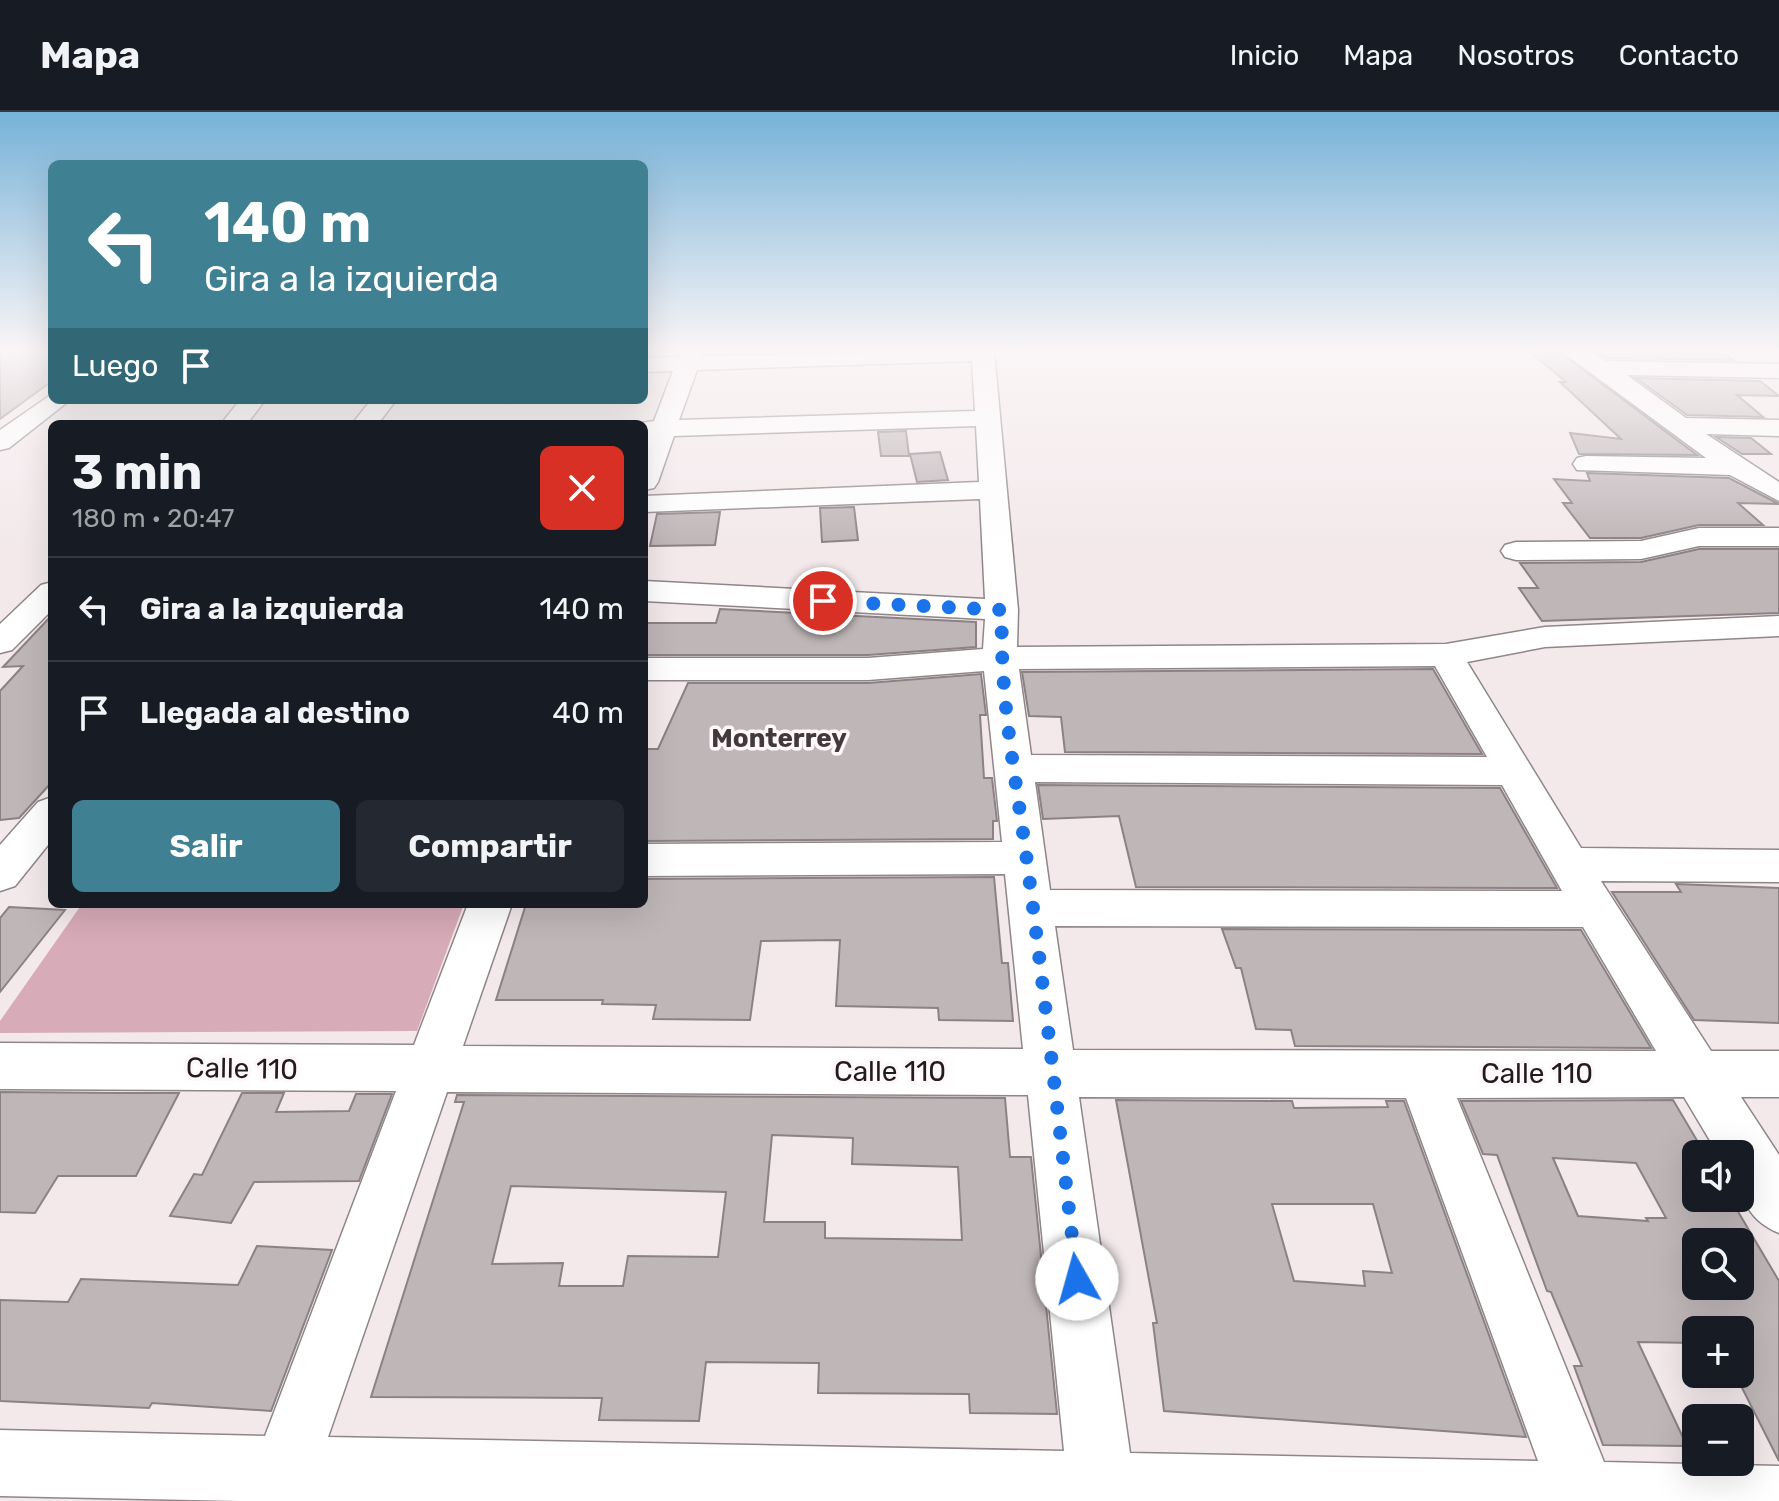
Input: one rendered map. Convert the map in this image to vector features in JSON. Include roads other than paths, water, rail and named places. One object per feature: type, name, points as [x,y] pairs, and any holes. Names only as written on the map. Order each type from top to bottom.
[{"type":"street","points":[[0,442],[36,416]]},
{"type":"street","points":[[1669,416],[1731,467],[1779,493]]},
{"type":"street","points":[[648,461],[654,429],[988,418],[1002,610],[1000,658],[1012,768],[1027,858],[1102,1493]]},
{"type":"street","points":[[1683,426],[1779,428]]},
{"type":"street","points":[[1586,464],[1731,467]]},
{"type":"street","points":[[648,504],[993,490]]},
{"type":"street","points":[[1516,551],[1641,550],[1699,537],[1779,537]]},
{"type":"street","points":[[648,591],[1002,610]]},
{"type":"street","points":[[0,643],[48,596]]},
{"type":"street","points":[[648,669],[894,666],[1000,658],[1446,655],[1545,637],[1779,626]]},
{"type":"street","points":[[1446,655],[1595,909],[1779,1205]]},
{"type":"street","points":[[1012,768],[1512,771]]},
{"type":"street","points":[[16,862],[48,818]]},
{"type":"street","points":[[648,860],[1027,858]]},
{"type":"street","points":[[1568,864],[1779,866]]},
{"type":"street","points":[[278,1485],[489,908]]},
{"type":"street","points":[[1033,908],[1595,909]]},
{"type":"street","name":"Calle 110","points":[[0,1066],[1053,1072],[1109,1076],[1779,1074]]},
{"type":"street","points":[[1423,1073],[1456,1168],[1498,1267],[1584,1495]]},
{"type":"street","points":[[0,1463],[278,1485],[1779,1499]]},
{"type":"district","name":"Monterrey","points":[[779,738]]}]
